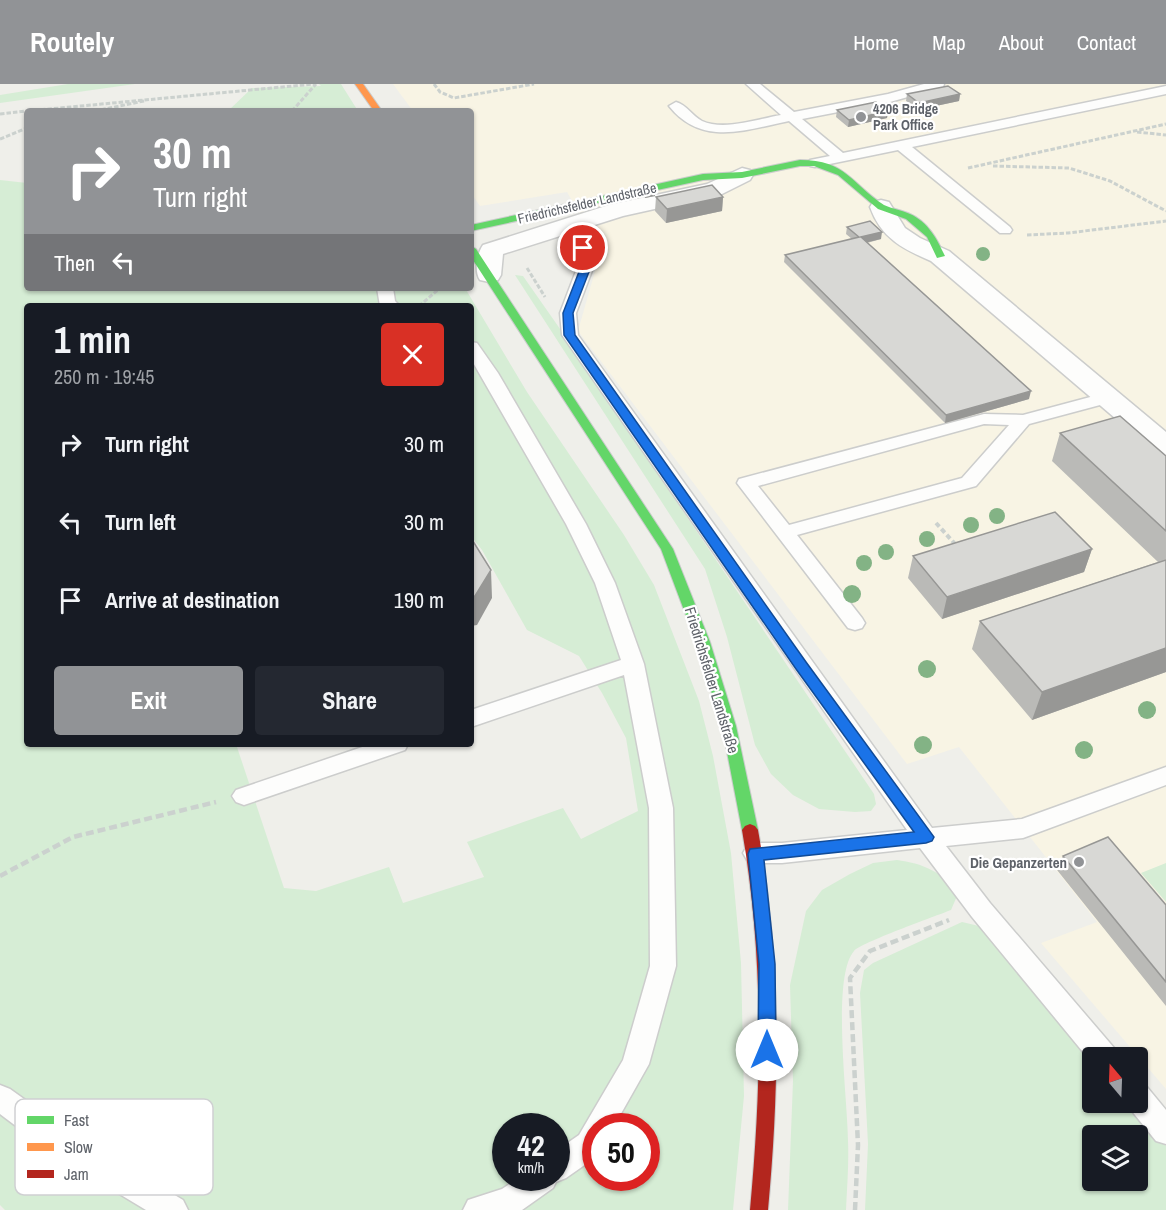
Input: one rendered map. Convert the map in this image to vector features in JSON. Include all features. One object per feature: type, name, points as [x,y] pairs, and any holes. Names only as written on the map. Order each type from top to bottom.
[{"type":"main road","points":[[359,84],[376,108]]},
{"type":"main road","points":[[742,175],[800,163],[815,163],[841,173],[881,207]]},
{"type":"main road","name":"Friedrichsfelder Landstraße","points":[[474,227],[708,183]]},
{"type":"main road","name":"Friedrichsfelder Landstraße","points":[[474,253],[667,549],[703,642],[729,726],[755,854],[767,964],[767,1136],[759,1210]]},
{"type":"street","points":[[708,183],[742,175]]},
{"type":"street","name":"Friedrichsfelder Landstraße","points":[[489,275],[491,250],[708,183]]},
{"type":"street","points":[[881,207],[886,223],[905,241],[940,256],[1166,447]]},
{"type":"lane","points":[[752,84],[841,158]]},
{"type":"lane","points":[[676,106],[695,123],[711,129],[737,128],[890,98],[938,84]]},
{"type":"lane","points":[[815,163],[1166,90]]},
{"type":"lane","points":[[901,145],[1005,230]]},
{"type":"lane","points":[[562,228],[583,248],[587,264],[568,313],[570,335],[895,797],[981,910],[1096,1047]]},
{"type":"lane","points":[[474,351],[489,373],[576,524],[605,583],[633,664],[661,808],[663,966],[635,1064],[607,1113]]},
{"type":"lane","points":[[855,623],[746,483],[984,419],[1023,420],[1108,398]]},
{"type":"lane","points":[[783,533],[969,482],[1023,420]]},
{"type":"lane","points":[[474,718],[633,664]]},
{"type":"lane","points":[[244,796],[388,747]]},
{"type":"lane","points":[[755,854],[1023,828],[1166,776]]},
{"type":"lane","points":[[0,1098],[15,1109]]},
{"type":"lane","points":[[1148,1109],[1166,1131]]},
{"type":"lane","points":[[478,1210],[509,1202],[525,1191]]},
{"type":"lane","points":[[148,1195],[173,1210]]},
{"type":"path","points":[[56,108],[315,84]]},
{"type":"path","points":[[295,108],[315,84]]},
{"type":"path","points":[[434,84],[440,92],[454,98],[534,84]]},
{"type":"path","points":[[110,108],[171,96]]},
{"type":"path","points":[[0,114],[24,111]]},
{"type":"path","points":[[984,166],[1166,123]]},
{"type":"path","points":[[0,139],[24,129]]},
{"type":"path","points":[[1131,132],[1166,135]]},
{"type":"path","points":[[930,169],[984,166],[1069,168],[1110,181],[1166,211]]},
{"type":"path","points":[[1005,230],[1032,236],[1166,221]]},
{"type":"path","points":[[422,303],[436,291]]},
{"type":"path","points":[[936,524],[962,552]]},
{"type":"path","points":[[0,876],[73,837],[244,796]]},
{"type":"path","points":[[855,1210],[858,1145],[850,978],[870,951],[909,934],[981,910]]},
{"type":"shaded area","points":[[393,84],[1166,84],[1166,1089],[1148,1068],[1148,1047],[1130,1047],[1041,943],[1097,922],[959,747],[907,764],[578,331],[601,250],[567,192],[480,206],[474,197],[474,108],[411,108]]},
{"type":"green space","points":[[68,84],[135,84],[0,103],[0,95]]},
{"type":"green space","points":[[319,84],[341,84],[356,108],[231,108],[252,88],[321,86]]},
{"type":"green space","points":[[0,180],[24,183],[24,291],[467,291],[474,303],[24,303],[24,747],[237,747],[284,888],[316,891],[389,867],[403,903],[484,877],[467,842],[563,808],[581,839],[638,811],[626,738],[602,693],[579,656],[527,630],[474,540],[474,303],[527,392],[624,535],[654,585],[699,701],[713,756],[731,853],[741,963],[744,1096],[733,1210],[5,1210],[0,1205]]},
{"type":"green space","points":[[515,275],[523,276],[558,326],[874,794],[876,804],[871,811],[819,809],[793,795],[771,774],[755,745],[727,637],[705,569]]},
{"type":"green space","points":[[897,860],[932,870],[946,881],[957,896],[951,910],[883,936],[854,951],[847,965],[842,1012],[848,1150],[846,1210],[788,1210],[793,1081],[790,985],[806,911],[822,890],[850,874],[873,863]]},
{"type":"green space","points":[[1166,863],[1166,902],[1141,873]]},
{"type":"green space","points":[[962,922],[983,927],[1083,1047],[1082,1113],[1139,1113],[1166,1146],[1166,1210],[865,1210],[868,1144],[860,993],[864,970],[873,963]]},
{"type":"building","points":[[948,86],[960,94],[919,103],[907,94]]},
{"type":"building","points":[[876,102],[888,111],[849,120],[837,110]]},
{"type":"building","points":[[712,185],[723,197],[667,209],[656,197]]},
{"type":"building","points":[[652,186],[655,189],[646,191],[643,188]]},
{"type":"building","points":[[870,221],[882,232],[861,237],[1031,391],[946,415],[785,255],[859,237],[847,227]]},
{"type":"building","points":[[1120,416],[1166,456],[1166,531],[1060,433]]},
{"type":"building","points":[[1055,512],[1092,549],[947,597],[913,556]]},
{"type":"building","points":[[474,543],[491,570],[474,596]]},
{"type":"building","points":[[1166,560],[1166,648],[1042,692],[980,621]]},
{"type":"building","points":[[1108,837],[1166,905],[1166,982],[1063,856]]},
{"type":"traffic: fast","points":[[474,227],[703,177],[742,175],[800,163],[815,163],[841,173],[881,207],[909,217],[931,236],[940,256]]},
{"type":"traffic: fast","points":[[474,254],[667,549],[703,642],[729,726],[750,830]]},
{"type":"traffic: slow","points":[[359,84],[376,108]]},
{"type":"traffic: jam","points":[[750,830],[764,923],[769,1020],[767,1117],[759,1210]]},
{"type":"place","name":"4206 Bridge Park Office","points":[[861,117]]},
{"type":"place","name":"Die Gepanzerten","points":[[1079,862]]},
{"type":"route","points":[[583,248],[587,264],[568,313],[570,335],[801,665],[926,837],[755,854],[767,964],[767,1050]]}]
